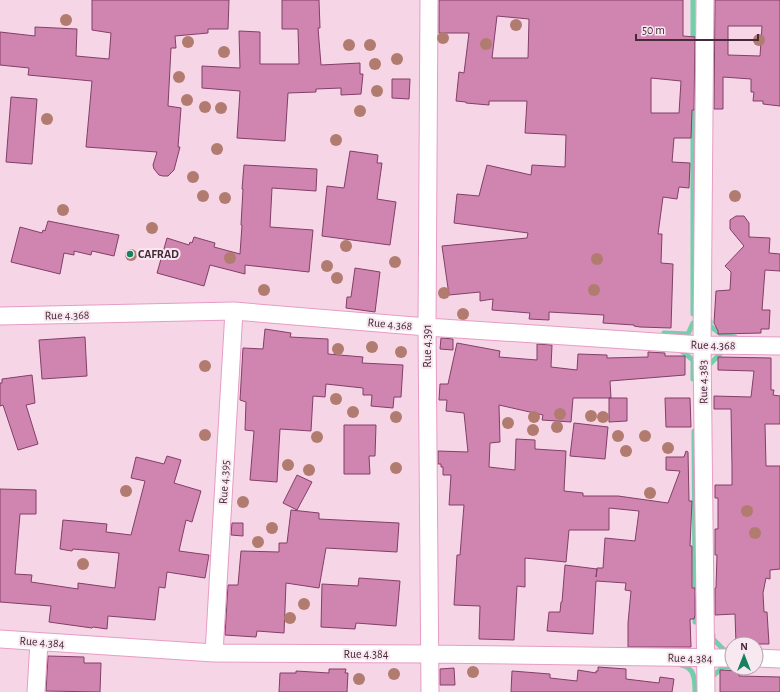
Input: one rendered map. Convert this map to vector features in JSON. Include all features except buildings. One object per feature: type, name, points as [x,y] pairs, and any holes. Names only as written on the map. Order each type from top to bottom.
[{"type":"street","name":"Rue 4.391","points":[[429,0],[427,327],[430,692]]},
{"type":"street","name":"Rue 4.383","points":[[704,0],[702,345],[706,692]]},
{"type":"street","name":"Rue 4.368","points":[[0,316],[234,311],[427,327],[702,345],[780,346]]},
{"type":"street","name":"Rue 4.395","points":[[214,653],[234,311]]},
{"type":"street","name":"Rue 4.384","points":[[0,639],[214,653],[724,658]]},
{"type":"street","points":[[36,692],[39,642]]},
{"type":"street","points":[[764,658],[780,659]]},
{"type":"waterway","points":[[693,0],[693,42]]},
{"type":"waterway","points":[[693,111],[693,314]]},
{"type":"waterway","points":[[710,321],[710,326],[722,335]]},
{"type":"waterway","points":[[664,333],[688,334],[693,323]]},
{"type":"waterway","points":[[723,335],[735,337]]},
{"type":"waterway","points":[[679,349],[693,360],[693,379]]},
{"type":"waterway","points":[[711,363],[723,351],[725,351]]},
{"type":"waterway","points":[[694,431],[695,588]]},
{"type":"waterway","points":[[695,598],[695,622]]},
{"type":"waterway","points":[[713,635],[713,639],[724,650]]},
{"type":"waterway","points":[[681,665],[686,666],[692,672],[695,692]]},
{"type":"waterway","points":[[712,677],[724,667]]},
{"type":"place","name":"CAFRAD","points":[[130,254]]}]
